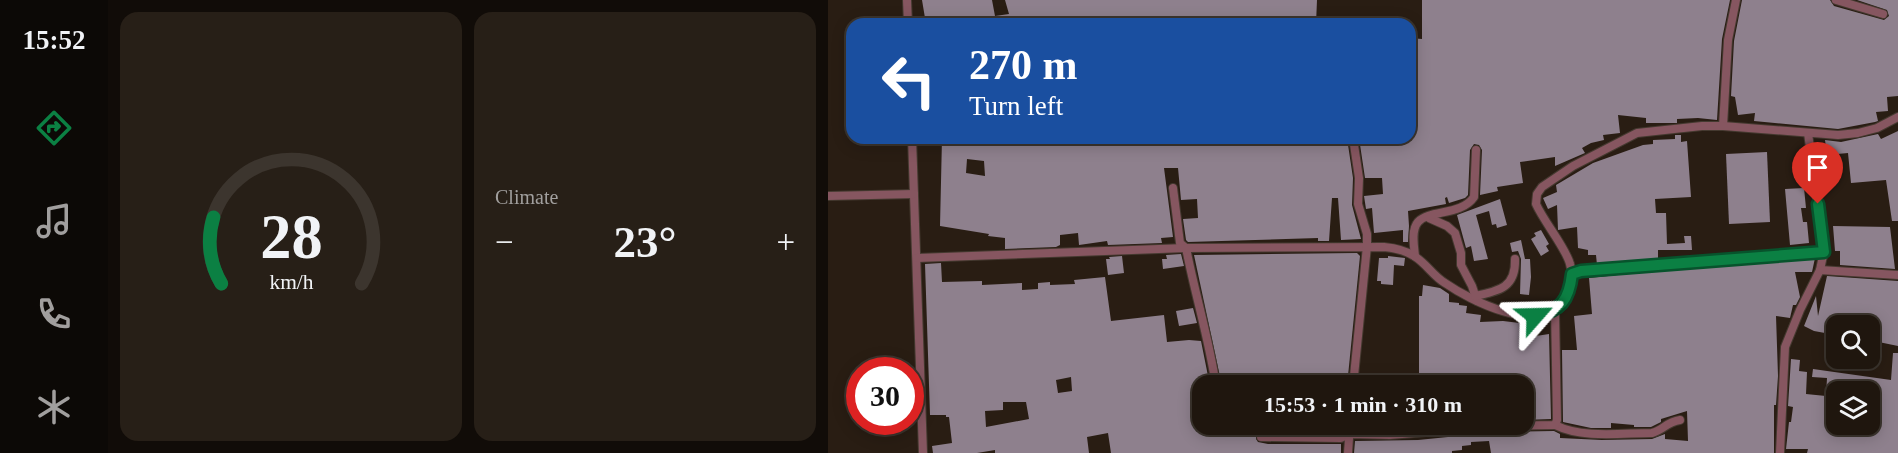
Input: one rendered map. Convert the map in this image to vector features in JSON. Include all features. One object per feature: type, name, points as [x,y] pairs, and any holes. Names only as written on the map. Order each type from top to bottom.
[{"type":"street","points":[[907,0],[908,18]]},
{"type":"street","points":[[1723,126],[1728,40],[1736,0]]},
{"type":"street","points":[[1836,0],[1883,14]]},
{"type":"street","points":[[917,258],[1186,248],[1367,246],[1401,249],[1415,256],[1442,282],[1468,298],[1514,314],[1535,316],[1555,310],[1564,301],[1570,288],[1572,274],[1570,261],[1536,204],[1537,194],[1542,187],[1573,166],[1637,133],[1723,126],[1808,133],[1857,133],[1877,128],[1898,117]]},
{"type":"street","points":[[1780,453],[1785,347],[1800,310],[1821,270],[1824,252],[1808,133]]},
{"type":"street","points":[[912,144],[923,453]]},
{"type":"street","points":[[1354,144],[1359,178],[1358,204],[1367,234],[1354,375]]},
{"type":"street","points":[[1415,256],[1414,232],[1418,222],[1427,217],[1463,207],[1474,197],[1476,150]]},
{"type":"street","points":[[1173,188],[1180,243],[1186,248],[1214,375]]},
{"type":"street","points":[[828,196],[915,194]]},
{"type":"street","points":[[1427,217],[1447,226],[1455,233],[1461,253],[1461,265],[1476,299]]},
{"type":"street","points":[[1572,274],[1694,261],[1824,252]]},
{"type":"street","points":[[1476,299],[1503,288],[1511,282],[1516,273],[1515,259]]},
{"type":"street","points":[[1821,270],[1898,275]]},
{"type":"street","points":[[1555,310],[1557,420],[1555,425]]},
{"type":"street","points":[[1534,425],[1555,425],[1571,431],[1593,433],[1652,433],[1659,432],[1670,422],[1680,420]]},
{"type":"street","points":[[1261,437],[1341,438],[1347,435]]},
{"type":"street","points":[[1348,453],[1349,435]]},
{"type":"building","points":[[922,0],[992,0],[995,16],[1009,14],[1005,0],[1317,0],[1316,18],[925,18]]},
{"type":"building","points":[[1422,0],[1730,0],[1722,39],[1717,120],[1698,118],[1677,119],[1677,123],[1646,123],[1646,118],[1618,115],[1620,133],[1603,135],[1604,140],[1582,148],[1585,153],[1555,166],[1555,157],[1520,162],[1523,183],[1497,187],[1498,191],[1480,195],[1482,150],[1479,145],[1474,144],[1470,150],[1468,195],[1449,203],[1447,197],[1445,198],[1446,204],[1408,211],[1408,242],[1403,242],[1403,230],[1374,233],[1372,208],[1366,209],[1364,196],[1383,194],[1382,178],[1365,178],[1360,144],[1416,144],[1416,38],[1422,39]]},
{"type":"building","points":[[1742,0],[1830,0],[1834,6],[1884,20],[1889,16],[1887,10],[1857,0],[1898,0],[1898,96],[1887,97],[1888,111],[1876,112],[1878,121],[1838,129],[1754,121],[1755,113],[1738,115],[1735,97],[1731,96],[1734,41]]},
{"type":"building","points":[[1898,131],[1898,221],[1892,221],[1886,180],[1851,183],[1848,153],[1827,155],[1825,140],[1841,142],[1878,134],[1881,139]]},
{"type":"building","points":[[1675,135],[1681,135],[1681,142],[1687,141],[1691,197],[1655,199],[1656,213],[1666,213],[1667,244],[1685,243],[1684,236],[1691,236],[1692,250],[1658,250],[1658,259],[1597,265],[1596,255],[1588,255],[1588,250],[1578,248],[1577,227],[1558,230],[1557,205],[1548,209],[1543,198],[1557,192],[1556,185],[1593,163],[1643,145],[1653,144],[1653,140],[1675,139]]},
{"type":"building","points":[[942,144],[1348,144],[1353,178],[1352,205],[1361,239],[1341,240],[1338,198],[1332,198],[1329,241],[1318,241],[1318,238],[1188,242],[1183,219],[1198,218],[1197,199],[1181,200],[1178,168],[1164,168],[1173,237],[1161,238],[1162,243],[1108,245],[1107,241],[1079,245],[1078,233],[1060,235],[1060,245],[1056,247],[1005,249],[1005,238],[988,236],[989,234],[940,226]],"holes":[[[967,159],[984,161],[985,176],[966,173]]]},
{"type":"building","points":[[1767,152],[1770,222],[1729,224],[1726,154]]},
{"type":"building","points":[[1804,188],[1806,208],[1801,208],[1803,222],[1807,222],[1809,243],[1790,245],[1785,189]]},
{"type":"building","points":[[1500,199],[1507,225],[1497,228],[1496,224],[1492,225],[1489,211],[1476,215],[1488,259],[1474,261],[1471,246],[1466,248],[1457,215]]},
{"type":"building","points":[[1833,226],[1890,227],[1895,269],[1840,265],[1840,251],[1835,251]]},
{"type":"building","points":[[1541,230],[1549,244],[1546,246],[1549,251],[1541,256],[1531,239],[1536,236],[1534,233]]},
{"type":"building","points":[[1521,240],[1525,259],[1530,259],[1529,295],[1520,294],[1521,259],[1518,251],[1512,252],[1510,243]]},
{"type":"building","points":[[1357,253],[1360,256],[1348,375],[1220,375],[1194,255]]},
{"type":"building","points":[[1181,254],[1184,266],[1163,269],[1162,259],[1167,259],[1166,255]]},
{"type":"building","points":[[1122,256],[1124,273],[1108,275],[1106,259]]},
{"type":"building","points":[[1388,256],[1405,258],[1404,266],[1394,265],[1393,285],[1381,284],[1381,281],[1377,281],[1379,258],[1388,258]]},
{"type":"building","points":[[1815,258],[1812,272],[1795,272],[1800,297],[1796,305],[1793,305],[1790,318],[1776,316],[1778,376],[1776,405],[1774,405],[1774,453],[1491,453],[1489,441],[1471,442],[1471,445],[1462,446],[1462,450],[1452,451],[1452,453],[1354,453],[1355,441],[1418,440],[1468,435],[1534,435],[1534,431],[1554,431],[1560,434],[1560,438],[1602,440],[1652,439],[1665,434],[1665,439],[1688,441],[1687,411],[1661,419],[1661,422],[1651,427],[1611,423],[1611,428],[1591,428],[1563,422],[1562,350],[1577,350],[1574,316],[1592,314],[1589,278]]},
{"type":"building","points":[[941,263],[942,282],[982,281],[982,285],[1022,283],[1022,290],[1038,289],[1038,283],[1075,284],[1074,280],[1105,277],[1111,321],[1164,315],[1167,342],[1201,341],[1208,375],[1192,375],[1192,435],[1256,435],[1258,442],[1268,444],[1341,444],[1341,453],[1111,453],[1108,433],[1087,437],[1089,453],[995,453],[995,450],[977,453],[933,453],[932,446],[952,443],[949,417],[930,415],[925,264]],"holes":[[[1071,377],[1072,391],[1058,393],[1056,380]],[[1003,402],[1026,402],[1029,419],[986,427],[985,411],[1003,410]]]},
{"type":"building","points":[[1827,276],[1898,281],[1898,346],[1880,342],[1880,315],[1826,315],[1826,333],[1814,331],[1804,326],[1816,296],[1818,316]]},
{"type":"building","points":[[1423,285],[1440,288],[1449,294],[1449,302],[1467,306],[1466,313],[1481,315],[1480,322],[1503,321],[1537,325],[1536,336],[1549,334],[1551,419],[1534,420],[1534,375],[1419,375],[1419,296],[1422,296]]},
{"type":"building","points":[[1193,308],[1197,323],[1179,326],[1176,311]]},
{"type":"building","points":[[1893,353],[1898,353],[1898,453],[1807,453],[1808,449],[1786,449],[1793,407],[1788,406],[1791,359],[1800,360],[1799,371],[1807,372],[1806,394],[1826,396],[1826,435],[1880,435],[1880,381],[1827,381],[1827,378],[1812,377],[1813,369],[1891,380]]},
{"type":"route","points":[[1535,316],[1555,310],[1564,301],[1570,288],[1572,274],[1581,271],[1824,252],[1818,204]]}]
